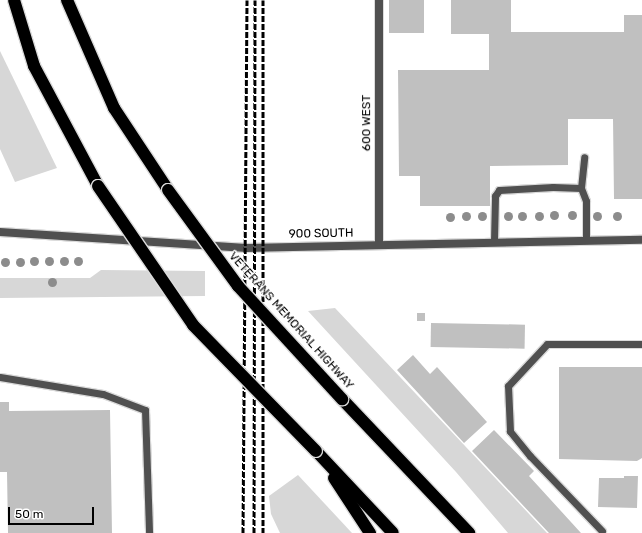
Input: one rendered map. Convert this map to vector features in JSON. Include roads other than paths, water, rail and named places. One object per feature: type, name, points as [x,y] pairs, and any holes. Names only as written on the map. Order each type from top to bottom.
[{"type":"highway","points":[[14,0],[34,66],[98,186],[193,325],[316,451],[393,533]]},
{"type":"highway","name":"VETERANS MEMORIAL HIGHWAY","points":[[67,0],[114,108],[168,190],[238,286],[342,399],[469,533]]},
{"type":"highway","points":[[316,451],[370,533]]},
{"type":"street","name":"600 WEST","points":[[379,0],[379,245]]},
{"type":"street","name":"900 SOUTH","points":[[0,232],[246,248],[494,241],[642,240]]},
{"type":"lane","points":[[584,157],[582,188],[586,201],[586,240]]},
{"type":"lane","points":[[494,241],[494,201],[499,190],[582,188]]},
{"type":"lane","points":[[602,531],[544,471],[510,431],[508,386],[547,344],[642,344]]},
{"type":"lane","points":[[0,377],[103,394],[145,410],[149,533]]},
{"type":"railway","points":[[243,533],[247,0]]},
{"type":"railway","points":[[254,533],[255,0]]},
{"type":"railway","points":[[263,0],[263,533]]}]
